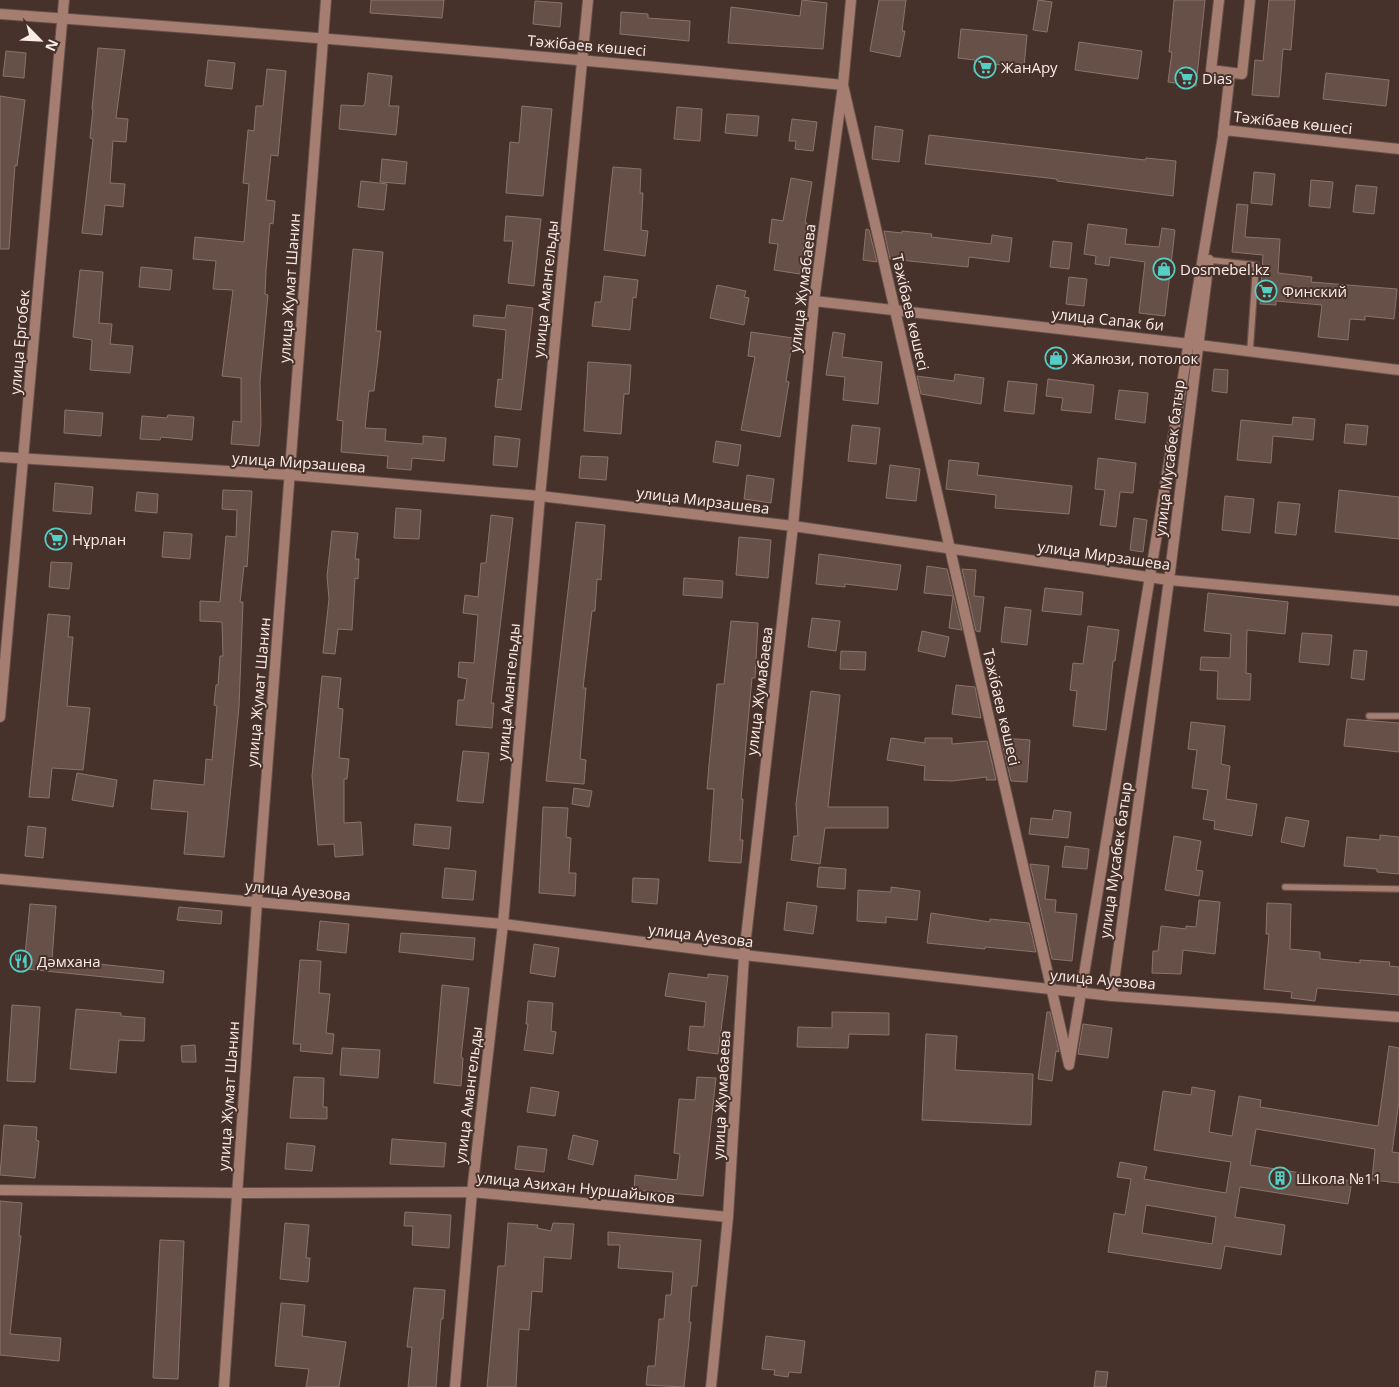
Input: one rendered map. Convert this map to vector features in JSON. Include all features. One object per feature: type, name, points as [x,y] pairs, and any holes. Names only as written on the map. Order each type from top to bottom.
[{"type":"street","name":"улица Ергобек","points":[[0,717],[64,0]]},
{"type":"street","name":"улица Жумат Шанин","points":[[224,1387],[256,901],[291,475],[326,0]]},
{"type":"street","name":"улица Амангельды","points":[[455,1387],[472,1192],[503,924],[540,496],[588,0]]},
{"type":"street","name":"улица Жумабаева","points":[[711,1387],[728,1217],[744,956],[793,526],[814,301],[843,85],[852,0]]},
{"type":"street","points":[[1219,0],[1211,70],[1242,74],[1250,0]]},
{"type":"street","name":"Тәжібаев көшесі","points":[[0,14],[323,37],[582,59],[843,85],[1069,1065],[1224,130],[1399,149]]},
{"type":"street","name":"улица Мусабек батыр","points":[[1112,996],[1169,580],[1199,344],[1230,73]]},
{"type":"street","name":"улица Сапак би","points":[[814,301],[1199,344],[1399,370]]},
{"type":"street","name":"улица Мирзашева","points":[[0,457],[291,475],[540,496],[793,526],[1169,580],[1399,601]]},
{"type":"street","name":"улица Ауезова","points":[[0,879],[503,924],[744,956],[1112,996],[1399,1017]]},
{"type":"street","name":"улица Азихан Нуршайыков","points":[[0,1190],[237,1193],[472,1192],[728,1217]]},
{"type":"lane","points":[[1209,260],[1256,265],[1250,351]]},
{"type":"lane","points":[[1369,716],[1399,716]]},
{"type":"lane","points":[[1285,887],[1399,889]]},
{"type":"building","points":[[371,0],[444,0],[442,18],[370,13]]},
{"type":"building","points":[[802,0],[827,3],[823,49],[728,43],[731,7],[800,16]]},
{"type":"building","points":[[879,0],[906,0],[902,31],[905,31],[900,57],[870,51]]},
{"type":"building","points":[[1038,0],[1052,2],[1047,32],[1033,30]]},
{"type":"building","points":[[1174,0],[1205,0],[1196,86],[1168,82],[1172,52],[1169,52]]},
{"type":"building","points":[[1269,0],[1295,0],[1291,50],[1283,49],[1279,97],[1252,95],[1255,60],[1263,61]]},
{"type":"building","points":[[535,1],[562,3],[560,27],[533,24]]},
{"type":"building","points":[[621,12],[648,14],[648,18],[690,21],[689,41],[620,34]]},
{"type":"building","points":[[961,29],[1027,35],[1024,67],[991,64],[990,73],[974,72],[975,60],[958,58]]},
{"type":"building","points":[[1079,42],[1142,51],[1138,79],[1075,70]]},
{"type":"building","points":[[98,48],[125,50],[116,118],[128,119],[126,142],[113,141],[110,183],[125,184],[123,207],[105,205],[102,235],[82,233],[93,139],[90,138]]},
{"type":"building","points":[[6,51],[26,53],[24,78],[3,76]]},
{"type":"building","points":[[208,60],[235,63],[232,89],[205,86]]},
{"type":"building","points":[[267,69],[286,71],[278,156],[271,155],[266,200],[275,201],[273,224],[270,223],[266,271],[265,294],[268,295],[260,381],[261,424],[259,446],[231,444],[233,421],[241,422],[241,378],[222,376],[233,290],[213,289],[216,261],[193,259],[195,237],[244,242],[249,184],[243,183],[248,130],[254,131],[256,106],[263,106]]},
{"type":"building","points":[[368,73],[392,76],[389,106],[399,106],[396,135],[339,129],[341,105],[363,106],[365,103]]},
{"type":"building","points":[[1326,73],[1389,80],[1386,106],[1323,99]]},
{"type":"building","points":[[0,96],[25,100],[17,166],[15,165],[9,249],[0,249]]},
{"type":"building","points":[[522,106],[552,109],[543,196],[506,193],[510,142],[519,143]]},
{"type":"building","points":[[677,107],[702,109],[700,141],[674,139]]},
{"type":"building","points":[[727,114],[759,116],[757,136],[725,133]]},
{"type":"building","points":[[792,119],[817,122],[813,151],[795,149],[796,141],[789,141]]},
{"type":"building","points":[[875,126],[903,130],[899,162],[872,159]]},
{"type":"building","points":[[929,135],[1145,160],[1146,158],[1176,161],[1173,196],[1057,181],[1057,179],[925,164]]},
{"type":"building","points":[[382,159],[407,162],[405,184],[380,182]]},
{"type":"building","points":[[613,167],[641,169],[640,193],[643,193],[641,230],[648,231],[645,256],[604,250]]},
{"type":"building","points":[[1254,172],[1275,174],[1272,205],[1251,203]]},
{"type":"building","points":[[791,178],[812,182],[805,223],[807,223],[800,274],[774,270],[778,244],[769,243],[772,219],[783,221]]},
{"type":"building","points":[[1311,180],[1333,182],[1330,208],[1309,206]]},
{"type":"building","points":[[361,181],[387,184],[384,210],[358,207]]},
{"type":"building","points":[[1356,185],[1377,187],[1374,214],[1353,212]]},
{"type":"building","points":[[1237,204],[1248,205],[1245,237],[1280,239],[1278,273],[1312,277],[1311,282],[1397,289],[1394,319],[1365,316],[1365,320],[1350,319],[1348,340],[1318,337],[1322,305],[1276,301],[1276,305],[1260,304],[1263,255],[1232,252]]},
{"type":"building","points":[[506,216],[541,219],[534,286],[508,283],[513,241],[504,241]]},
{"type":"building","points":[[1088,224],[1127,229],[1125,244],[1159,247],[1162,228],[1175,230],[1165,316],[1139,313],[1145,262],[1110,257],[1109,266],[1095,264],[1096,256],[1084,254]]},
{"type":"building","points":[[866,229],[869,230],[877,262],[863,260]]},
{"type":"building","points":[[884,231],[932,234],[931,237],[991,244],[992,235],[1012,238],[1009,262],[969,257],[968,267],[890,259]]},
{"type":"building","points":[[1053,241],[1072,243],[1069,269],[1050,267]]},
{"type":"building","points":[[353,249],[383,252],[376,331],[381,331],[374,391],[369,391],[365,428],[386,429],[385,441],[423,444],[423,436],[446,438],[444,461],[412,458],[411,470],[387,468],[388,456],[341,452],[343,421],[337,420]]},
{"type":"building","points":[[141,267],[172,270],[170,290],[139,287]]},
{"type":"building","points":[[80,270],[103,272],[99,323],[112,324],[110,344],[133,346],[130,373],[90,370],[92,340],[73,337]]},
{"type":"building","points":[[604,276],[638,280],[636,298],[633,297],[630,330],[592,326],[595,302],[601,302]]},
{"type":"building","points":[[1069,277],[1087,279],[1084,306],[1066,304]]},
{"type":"building","points":[[717,285],[746,291],[744,297],[749,298],[744,325],[710,318]]},
{"type":"building","points":[[507,305],[533,308],[521,410],[495,407],[498,379],[502,380],[506,330],[473,326],[474,315],[505,318]]},
{"type":"building","points":[[751,332],[793,338],[786,381],[789,382],[780,437],[741,430],[755,357],[748,356]]},
{"type":"building","points":[[833,332],[845,334],[842,357],[882,362],[878,404],[843,400],[845,377],[826,375]]},
{"type":"building","points":[[588,362],[631,365],[629,394],[624,394],[621,434],[584,431]]},
{"type":"building","points":[[1214,369],[1228,370],[1227,393],[1212,391]]},
{"type":"building","points":[[955,374],[984,378],[981,404],[921,394],[917,376],[954,381]]},
{"type":"building","points":[[1048,379],[1094,385],[1091,413],[1061,410],[1063,398],[1046,396]]},
{"type":"building","points":[[1008,381],[1037,384],[1034,414],[1004,411]]},
{"type":"building","points":[[1119,390],[1148,393],[1145,423],[1115,419]]},
{"type":"building","points":[[65,410],[103,413],[101,436],[64,433]]},
{"type":"building","points":[[168,415],[194,417],[192,440],[161,437],[160,440],[140,439],[142,416],[167,418]]},
{"type":"building","points":[[1293,417],[1315,419],[1313,440],[1273,436],[1271,463],[1237,460],[1241,420],[1292,425]]},
{"type":"building","points":[[1346,424],[1368,426],[1366,445],[1344,443]]},
{"type":"building","points":[[852,425],[880,428],[876,464],[848,461]]},
{"type":"building","points":[[495,436],[520,439],[517,467],[493,465]]},
{"type":"building","points":[[716,441],[741,445],[738,466],[713,462]]},
{"type":"building","points":[[581,456],[608,457],[606,480],[579,478]]},
{"type":"building","points":[[1098,458],[1136,463],[1133,493],[1120,492],[1116,527],[1100,525],[1105,490],[1095,489]]},
{"type":"building","points":[[949,460],[979,463],[977,475],[1072,486],[1069,514],[995,508],[996,495],[946,489]]},
{"type":"building","points":[[890,465],[920,469],[916,501],[886,498]]},
{"type":"building","points":[[747,475],[774,479],[771,503],[744,499]]},
{"type":"building","points":[[55,483],[93,487],[91,514],[53,511]]},
{"type":"building","points":[[223,490],[252,491],[247,567],[244,566],[240,602],[243,602],[239,707],[224,857],[184,854],[188,812],[151,809],[154,780],[204,785],[206,759],[212,760],[217,706],[214,705],[216,685],[218,685],[220,656],[223,656],[222,622],[200,621],[200,601],[220,602],[226,536],[236,537],[237,510],[222,509]]},
{"type":"building","points":[[1339,490],[1399,497],[1399,539],[1335,532]]},
{"type":"building","points":[[137,492],[158,494],[157,513],[135,511]]},
{"type":"building","points":[[1225,496],[1254,499],[1250,533],[1222,530]]},
{"type":"building","points":[[1278,502],[1300,504],[1296,535],[1275,533]]},
{"type":"building","points":[[396,508],[421,510],[419,539],[394,538]]},
{"type":"building","points":[[491,515],[513,518],[491,703],[494,703],[492,728],[456,725],[458,700],[464,700],[467,679],[458,677],[459,662],[474,663],[478,615],[463,613],[465,595],[478,597],[481,563],[486,563]]},
{"type":"building","points":[[1134,518],[1147,520],[1143,552],[1130,550]]},
{"type":"building","points":[[576,522],[605,525],[601,580],[597,579],[595,611],[592,611],[583,688],[586,688],[580,759],[586,760],[584,784],[546,781]]},
{"type":"building","points":[[332,531],[358,533],[355,559],[359,559],[358,579],[355,578],[352,630],[338,629],[335,654],[323,653],[329,599],[327,576]]},
{"type":"building","points":[[164,532],[192,534],[190,559],[162,557]]},
{"type":"building","points":[[739,537],[771,540],[768,578],[736,575]]},
{"type":"building","points":[[819,554],[901,565],[897,590],[845,584],[845,587],[816,584]]},
{"type":"building","points":[[51,562],[72,563],[69,589],[49,587]]},
{"type":"building","points":[[927,566],[947,569],[962,630],[949,628],[953,596],[924,593]]},
{"type":"building","points":[[962,569],[976,570],[974,596],[984,597],[980,632],[976,631]]},
{"type":"building","points":[[684,578],[723,581],[722,598],[683,595]]},
{"type":"building","points":[[1045,588],[1083,592],[1081,615],[1042,611]]},
{"type":"building","points":[[1208,593],[1288,602],[1285,634],[1247,630],[1246,673],[1251,674],[1250,700],[1217,699],[1218,671],[1200,670],[1201,657],[1230,658],[1231,634],[1204,631]]},
{"type":"building","points":[[1005,607],[1031,610],[1027,645],[1001,642]]},
{"type":"building","points":[[48,614],[70,616],[68,637],[73,637],[67,706],[90,708],[83,770],[52,768],[49,798],[29,797]]},
{"type":"building","points":[[812,618],[840,621],[836,651],[808,647]]},
{"type":"building","points":[[731,621],[758,623],[755,678],[752,678],[741,799],[743,799],[740,840],[743,840],[741,863],[709,861],[714,789],[707,789],[709,765],[717,684],[724,684]]},
{"type":"building","points":[[1088,626],[1119,630],[1115,661],[1113,661],[1106,730],[1073,726],[1077,691],[1070,690],[1073,663],[1083,664]]},
{"type":"building","points":[[922,631],[949,637],[945,657],[918,651]]},
{"type":"building","points":[[1302,633],[1332,635],[1329,665],[1299,662]]},
{"type":"building","points":[[1354,650],[1367,651],[1364,680],[1351,678]]},
{"type":"building","points":[[841,651],[866,652],[865,670],[840,669]]},
{"type":"building","points":[[322,676],[341,678],[338,708],[343,709],[339,758],[349,759],[347,779],[344,779],[344,823],[361,822],[363,855],[335,857],[334,844],[318,845],[312,776]]},
{"type":"building","points":[[956,685],[975,687],[981,718],[952,714]]},
{"type":"building","points":[[811,691],[840,695],[828,807],[888,807],[888,828],[825,828],[820,864],[791,860],[794,836],[798,836],[796,804]]},
{"type":"building","points":[[1347,719],[1399,723],[1399,752],[1344,746]]},
{"type":"building","points":[[1191,722],[1225,726],[1221,764],[1230,766],[1226,799],[1257,804],[1252,836],[1214,829],[1215,821],[1203,819],[1208,790],[1192,788],[1197,750],[1188,749]]},
{"type":"building","points":[[891,738],[925,743],[925,738],[952,738],[952,744],[987,741],[996,780],[986,780],[987,777],[952,781],[924,780],[925,766],[887,760]]},
{"type":"building","points":[[1001,738],[1030,740],[1027,782],[1011,781]]},
{"type":"building","points":[[463,751],[489,753],[483,803],[457,801]]},
{"type":"building","points":[[77,773],[117,780],[113,807],[72,800]]},
{"type":"building","points":[[574,788],[592,791],[589,807],[572,804]]},
{"type":"building","points":[[543,807],[568,808],[566,837],[571,838],[569,873],[576,873],[575,896],[539,893]]},
{"type":"building","points":[[1054,810],[1071,812],[1068,838],[1029,834],[1031,818],[1052,820]]},
{"type":"building","points":[[1286,817],[1309,821],[1304,847],[1281,842]]},
{"type":"building","points":[[415,824],[451,827],[449,849],[413,845]]},
{"type":"building","points":[[28,826],[46,828],[43,858],[25,856]]},
{"type":"building","points":[[1380,835],[1399,837],[1399,874],[1377,872],[1377,869],[1344,866],[1347,837],[1380,840]]},
{"type":"building","points":[[1174,836],[1201,841],[1196,870],[1203,871],[1199,896],[1165,890]]},
{"type":"building","points":[[1065,846],[1089,849],[1087,869],[1062,867]]},
{"type":"building","points":[[1030,864],[1049,866],[1045,899],[1056,900],[1055,912],[1077,914],[1072,961],[1052,959]]},
{"type":"building","points":[[819,867],[846,869],[845,889],[817,887]]},
{"type":"building","points":[[445,868],[476,871],[473,900],[442,898]]},
{"type":"building","points":[[633,878],[659,879],[657,904],[632,902]]},
{"type":"building","points":[[891,887],[920,891],[917,920],[886,917],[886,923],[857,921],[858,890],[891,892]]},
{"type":"building","points":[[1199,900],[1220,902],[1215,954],[1183,950],[1181,974],[1152,973],[1153,951],[1158,951],[1161,926],[1186,929],[1186,926],[1196,927]]},
{"type":"building","points":[[787,902],[817,906],[813,934],[784,930]]},
{"type":"building","points":[[1267,903],[1291,904],[1290,949],[1320,952],[1320,959],[1360,963],[1360,960],[1390,962],[1389,966],[1399,967],[1399,995],[1317,988],[1315,1001],[1291,998],[1292,992],[1264,989],[1269,934],[1266,934]]},
{"type":"building","points":[[30,904],[56,906],[52,959],[164,971],[163,983],[16,968],[17,955],[25,956]]},
{"type":"building","points":[[179,907],[222,911],[221,924],[177,920]]},
{"type":"building","points":[[931,913],[990,922],[990,919],[1029,923],[1036,952],[927,943]]},
{"type":"building","points":[[320,921],[349,924],[346,953],[317,950]]},
{"type":"building","points":[[401,933],[475,938],[473,960],[399,952]]},
{"type":"building","points":[[534,944],[559,948],[555,977],[530,973]]},
{"type":"building","points":[[300,960],[321,961],[319,993],[330,994],[326,1033],[334,1034],[332,1054],[300,1051],[301,1044],[293,1044]]},
{"type":"building","points":[[669,973],[708,978],[708,974],[728,976],[718,1054],[688,1050],[690,1026],[704,1027],[706,1002],[665,996]]},
{"type":"building","points":[[442,985],[469,988],[461,1057],[463,1058],[461,1086],[434,1083]]},
{"type":"building","points":[[528,1001],[553,1003],[551,1031],[556,1032],[553,1054],[524,1050],[528,1024],[526,1024]]},
{"type":"building","points":[[12,1005],[40,1007],[35,1082],[7,1081]]},
{"type":"building","points":[[76,1009],[121,1013],[121,1016],[145,1018],[144,1041],[119,1040],[116,1073],[70,1069]]},
{"type":"building","points":[[832,1012],[889,1013],[889,1035],[849,1034],[848,1048],[797,1047],[798,1027],[832,1028]]},
{"type":"building","points":[[1047,1012],[1050,1012],[1059,1052],[1056,1051],[1052,1081],[1038,1079]]},
{"type":"building","points":[[1083,1024],[1112,1028],[1108,1058],[1078,1054]]},
{"type":"building","points":[[926,1034],[957,1036],[955,1070],[1033,1074],[1031,1125],[922,1120]]},
{"type":"building","points":[[195,1045],[196,1062],[182,1062],[181,1046]]},
{"type":"building","name":"Школа №11","points":[[1389,1046],[1399,1048],[1399,1101],[1392,1152],[1399,1153],[1399,1183],[1372,1180],[1375,1149],[1256,1129],[1250,1165],[1352,1181],[1348,1204],[1240,1187],[1235,1217],[1285,1225],[1281,1255],[1225,1246],[1221,1269],[1108,1252],[1114,1213],[1125,1215],[1131,1179],[1117,1177],[1120,1162],[1147,1167],[1144,1179],[1226,1193],[1231,1162],[1154,1150],[1163,1091],[1191,1095],[1192,1087],[1215,1091],[1209,1132],[1232,1136],[1239,1096],[1261,1100],[1260,1107],[1378,1126]],"holes":[[[1146,1205],[1216,1217],[1212,1244],[1142,1233]]]},
{"type":"building","points":[[342,1048],[380,1050],[378,1078],[340,1075]]},
{"type":"building","points":[[294,1077],[324,1078],[323,1107],[327,1107],[327,1119],[290,1118]]},
{"type":"building","points":[[697,1077],[716,1078],[703,1196],[634,1190],[635,1175],[677,1180],[680,1154],[674,1153],[679,1099],[695,1100]]},
{"type":"building","points":[[531,1087],[559,1092],[555,1116],[527,1112]]},
{"type":"building","points":[[4,1125],[37,1127],[36,1140],[39,1141],[35,1178],[0,1175]]},
{"type":"building","points":[[573,1135],[598,1141],[593,1165],[568,1159]]},
{"type":"building","points":[[392,1139],[446,1143],[444,1167],[390,1164]]},
{"type":"building","points":[[287,1143],[315,1146],[312,1171],[285,1169]]},
{"type":"building","points":[[518,1146],[547,1149],[544,1172],[515,1169]]},
{"type":"building","points":[[0,1201],[22,1203],[19,1236],[21,1236],[10,1334],[61,1338],[59,1361],[0,1355]]},
{"type":"building","points":[[405,1212],[451,1215],[449,1248],[412,1245],[413,1226],[404,1226]]},
{"type":"building","points":[[285,1223],[309,1225],[306,1258],[310,1258],[308,1282],[280,1279]]},
{"type":"building","points":[[508,1223],[538,1225],[537,1228],[551,1231],[553,1223],[574,1224],[571,1259],[544,1257],[542,1292],[532,1291],[529,1330],[519,1329],[516,1387],[487,1387],[498,1266],[505,1266]]},
{"type":"building","points":[[608,1232],[701,1240],[697,1286],[692,1286],[689,1322],[691,1322],[684,1387],[646,1385],[648,1366],[655,1366],[659,1319],[664,1319],[666,1295],[671,1295],[673,1272],[618,1268],[620,1245],[608,1245]]},
{"type":"building","points":[[160,1240],[184,1241],[178,1379],[153,1378]]},
{"type":"building","points":[[414,1288],[445,1290],[436,1387],[408,1387],[412,1347],[407,1347]]},
{"type":"building","points":[[281,1303],[305,1305],[302,1336],[346,1342],[339,1387],[306,1387],[309,1369],[275,1366]]},
{"type":"building","points":[[766,1336],[805,1341],[801,1373],[789,1372],[788,1377],[774,1375],[775,1370],[762,1369]]},
{"type":"building","points":[[1096,1371],[1108,1372],[1106,1387],[1094,1387]]},
{"type":"place","name":"ЖанАру","points":[[985,67]]},
{"type":"place","name":"Dias","points":[[1186,78]]},
{"type":"place","name":"Dosmebel.kz","points":[[1164,269]]},
{"type":"place","name":"Финский","points":[[1266,291]]},
{"type":"place","name":"Жалюзи, потолок","points":[[1056,358]]},
{"type":"place","name":"Нұрлан","points":[[56,539]]},
{"type":"place","name":"Дәмхана","points":[[21,961]]},
{"type":"place","name":"Школа №11","points":[[1280,1178]]}]
